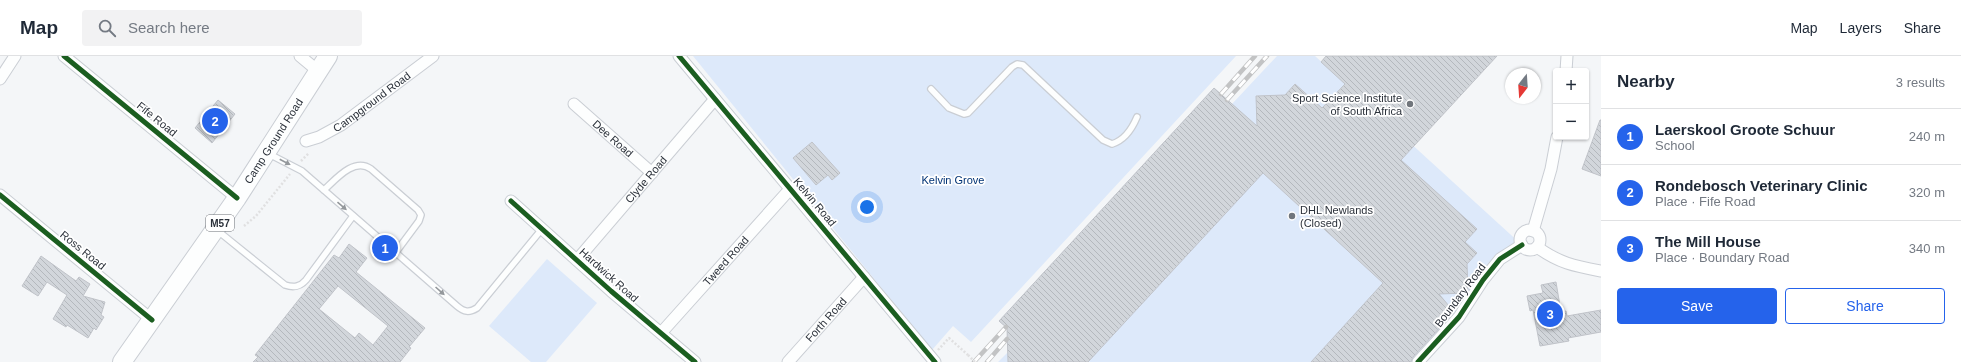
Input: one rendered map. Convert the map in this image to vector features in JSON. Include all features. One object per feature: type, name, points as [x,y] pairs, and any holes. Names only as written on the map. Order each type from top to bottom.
[{"type":"main road","name":"Camp Ground Road","points":[[122,362],[268,153],[328,56]]},
{"type":"street","points":[[0,79],[15,56]]},
{"type":"street","name":"Fife Road","points":[[64,56],[237,198]]},
{"type":"street","points":[[300,56],[318,71]]},
{"type":"street","name":"Campground Road","points":[[310,140],[341,125],[433,56]]},
{"type":"street","name":"Kelvin Road","points":[[679,56],[934,359]]},
{"type":"street","points":[[1566,68],[1567,56]]},
{"type":"street","name":"Clyde Road","points":[[577,260],[715,99]]},
{"type":"street","name":"Dee Road","points":[[574,104],[652,173]]},
{"type":"street","points":[[1533,230],[1551,169],[1557,140]]},
{"type":"street","name":"Tweed Road","points":[[661,333],[791,188]]},
{"type":"street","name":"Ross Road","points":[[0,195],[152,320]]},
{"type":"street","name":"Hardwick Road","points":[[511,201],[611,291],[695,362]]},
{"type":"street","points":[[1533,230],[1528,230],[1522,234],[1520,240],[1522,245],[1529,250],[1537,247]]},
{"type":"street","points":[[1533,230],[1539,236],[1537,247]]},
{"type":"street","name":"Boundary Road","points":[[1418,362],[1458,317],[1483,280],[1500,259],[1522,245]]},
{"type":"street","points":[[1537,247],[1565,264],[1601,270]]},
{"type":"street","name":"Forth Road","points":[[788,362],[864,277]]},
{"type":"lane","points":[[931,89],[949,108],[964,114],[968,113],[1012,66],[1017,64],[1023,66],[1103,140],[1112,144],[1120,142],[1133,126],[1138,117]]},
{"type":"lane","points":[[268,153],[296,168],[324,190],[457,306],[469,312],[477,308],[542,229]]},
{"type":"lane","points":[[324,190],[354,166],[362,165],[371,169],[412,204],[421,215],[419,221],[396,252]]},
{"type":"lane","points":[[216,229],[285,285],[292,287],[301,285],[306,280],[353,216]]},
{"type":"path","points":[[244,226],[256,216],[311,150],[310,140]]},
{"type":"path","points":[[934,359],[949,338],[975,362]]},
{"type":"green space","name":"Kelvin Grove","points":[[693,56],[1236,56],[971,342],[953,326],[932,350]]},
{"type":"green space","name":"DHL Newlands (Closed)","points":[[1277,56],[1315,56],[1522,245],[1500,259],[1418,362],[998,362],[1008,352],[1007,328],[999,321],[1214,88],[1232,104]]},
{"type":"green space","points":[[547,259],[597,303],[546,362],[531,362],[489,326]]},
{"type":"building","name":"DHL Newlands (Closed)","points":[[1326,56],[1497,56],[1401,160],[1477,229],[1465,242],[1477,253],[1467,264],[1468,290],[1466,293],[1439,294],[1454,312],[1413,357],[1411,362],[1311,362],[1383,283],[1263,173],[1088,362],[1008,362],[1007,328],[999,321],[1214,88],[1257,126],[1256,96],[1285,95],[1295,84],[1322,108],[1345,84],[1321,62]]},
{"type":"building","points":[[218,100],[235,114],[212,143],[195,128]]},
{"type":"building","points":[[1601,120],[1601,176],[1582,169]]},
{"type":"building","points":[[812,142],[840,173],[832,180],[828,175],[816,185],[793,158]]},
{"type":"building","points":[[349,244],[367,258],[356,272],[425,328],[409,347],[411,348],[400,362],[253,362],[258,357],[255,355],[334,255],[339,258]],"holes":[[[338,286],[388,326],[373,345],[359,333],[355,338],[319,309]]]},
{"type":"building","points":[[41,256],[76,281],[79,277],[90,284],[83,296],[105,302],[101,315],[104,317],[96,330],[94,328],[88,338],[67,325],[66,327],[53,319],[67,295],[47,282],[38,296],[22,286]]},
{"type":"building","points":[[1556,282],[1561,312],[1566,311],[1567,316],[1601,310],[1601,332],[1568,338],[1569,341],[1540,346],[1533,310],[1530,311],[1527,296],[1543,293],[1541,285]]},
{"type":"railway","points":[[1221,94],[1255,56]]},
{"type":"railway","points":[[1227,100],[1267,56]]},
{"type":"railway","points":[[974,362],[1006,327]]},
{"type":"railway","points":[[987,362],[1007,339]]},
{"type":"cycle path","points":[[64,56],[237,198]]},
{"type":"cycle path","points":[[679,56],[935,362]]},
{"type":"cycle path","points":[[0,195],[152,320]]},
{"type":"cycle path","points":[[511,201],[611,291],[695,362]]},
{"type":"cycle path","points":[[1418,362],[1459,317],[1483,280],[1500,259],[1522,245]]},
{"type":"place","name":"Sport Science Institute of South Africa","points":[[1410,104]]},
{"type":"place","name":"Rondebosch Veterinary Clinic","points":[[215,121]]},
{"type":"place","name":"DHL Newlands (Closed)","points":[[1292,216]]},
{"type":"place","name":"Laerskool Groote Schuur","points":[[385,248]]},
{"type":"place","name":"The Mill House","points":[[1550,314]]}]
